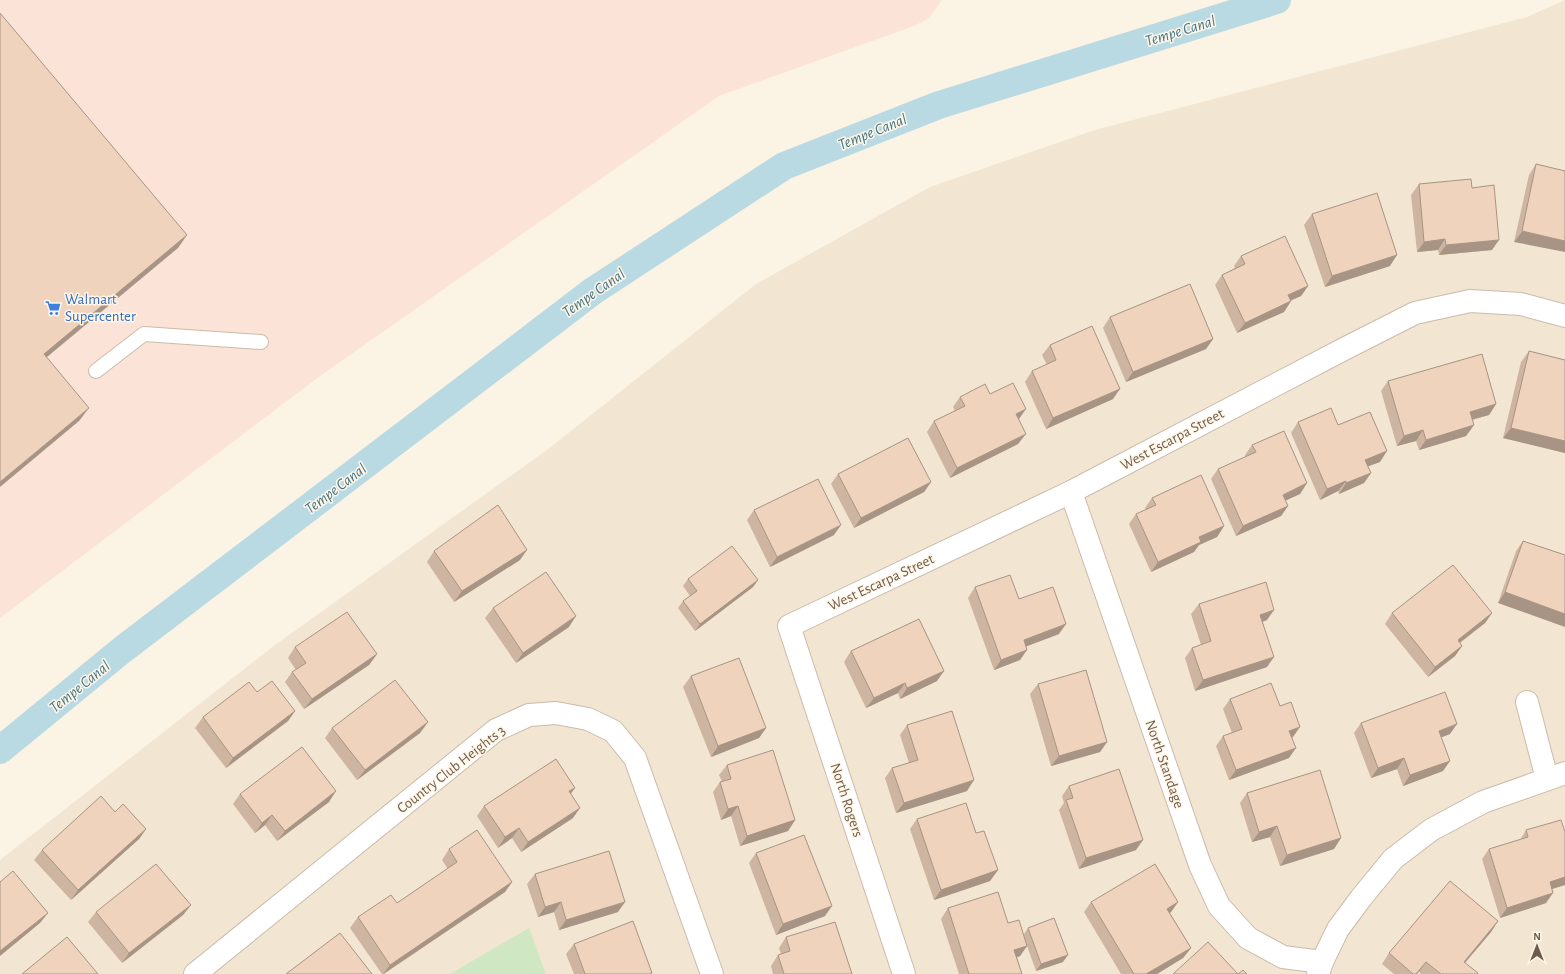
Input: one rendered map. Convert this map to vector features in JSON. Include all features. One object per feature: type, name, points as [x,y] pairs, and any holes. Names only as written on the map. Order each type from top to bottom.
[{"type":"street","name":"West Escarpa Street","points":[[789,626],[1071,492],[1415,313],[1470,301],[1521,304],[1565,316]]},
{"type":"street","name":"North Standage","points":[[1071,492],[1200,865],[1219,906],[1248,938],[1283,958],[1320,968]]},
{"type":"street","name":"North Rogers","points":[[789,626],[904,974]]},
{"type":"street","points":[[1320,968],[1338,929],[1360,898],[1393,859],[1431,830],[1482,802],[1556,776],[1527,702]]},
{"type":"street","name":"Country Club Heights 3","points":[[195,974],[496,730],[528,715],[556,713],[588,719],[614,731],[635,758],[712,974]]},
{"type":"lane","points":[[96,371],[144,334],[261,342]]},
{"type":"shaded area","points":[[0,0],[942,0],[929,18],[914,26],[719,96],[320,376],[0,618]]},
{"type":"shaded area","points":[[1565,0],[1565,974],[0,974],[0,860],[275,645],[547,450],[756,284],[930,187],[1095,130],[1527,17]]},
{"type":"green space","points":[[529,928],[546,974],[450,974]]},
{"type":"building","name":"Walmart Supercenter","points":[[0,13],[187,235],[44,354],[89,408],[0,482]]},
{"type":"building","points":[[1536,164],[1565,171],[1565,241],[1522,231]]},
{"type":"building","points":[[1471,179],[1472,188],[1494,185],[1499,240],[1446,245],[1445,239],[1424,242],[1419,184]]},
{"type":"building","points":[[1377,193],[1397,255],[1332,276],[1312,214]]},
{"type":"building","points":[[1285,236],[1308,286],[1288,295],[1291,301],[1245,323],[1222,275],[1245,264],[1241,256]]},
{"type":"building","points":[[1190,284],[1213,339],[1133,372],[1110,317]]},
{"type":"building","points":[[1092,326],[1120,389],[1053,418],[1032,371],[1056,360],[1050,345]]},
{"type":"building","points":[[1529,351],[1565,360],[1565,441],[1511,428]]},
{"type":"building","points":[[1482,354],[1496,404],[1470,412],[1474,425],[1426,440],[1423,430],[1404,436],[1388,381]]},
{"type":"building","points":[[1013,383],[1026,409],[1016,414],[1026,434],[957,468],[934,421],[965,406],[960,397],[985,384],[990,394]]},
{"type":"building","points":[[1331,408],[1338,425],[1370,412],[1387,451],[1365,460],[1371,473],[1327,489],[1298,422]]},
{"type":"building","points":[[1284,431],[1307,483],[1283,495],[1288,506],[1243,526],[1218,469],[1256,452],[1252,445]]},
{"type":"building","points":[[908,438],[931,482],[861,518],[838,474]]},
{"type":"building","points":[[1201,475],[1224,526],[1199,537],[1201,542],[1158,562],[1136,514],[1156,505],[1152,498]]},
{"type":"building","points":[[818,479],[841,525],[777,557],[754,510]]},
{"type":"building","points":[[498,505],[527,550],[462,591],[434,551]]},
{"type":"building","points":[[1523,541],[1565,555],[1565,614],[1505,592]]},
{"type":"building","points":[[732,546],[758,580],[700,624],[683,601],[697,591],[688,579]]},
{"type":"building","points":[[1453,565],[1492,613],[1458,640],[1462,646],[1435,667],[1392,613]]},
{"type":"building","points":[[546,572],[576,616],[523,653],[493,608]]},
{"type":"building","points":[[1010,575],[1019,599],[1053,587],[1066,624],[1024,640],[1027,650],[1001,660],[975,587]]},
{"type":"building","points":[[1266,582],[1274,610],[1260,615],[1274,657],[1203,680],[1192,648],[1211,641],[1199,604]]},
{"type":"building","points":[[347,612],[377,654],[312,699],[292,672],[306,663],[295,647]]},
{"type":"building","points":[[919,619],[944,671],[907,688],[905,683],[874,698],[851,651]]},
{"type":"building","points":[[739,658],[766,728],[718,746],[691,676]]},
{"type":"building","points":[[1086,670],[1107,742],[1059,756],[1038,684]]},
{"type":"building","points":[[395,680],[428,722],[365,770],[332,728]]},
{"type":"building","points":[[272,681],[295,711],[233,758],[203,717],[249,682],[257,692]]},
{"type":"building","points":[[1271,683],[1280,706],[1291,702],[1300,727],[1289,731],[1296,748],[1236,770],[1223,736],[1242,729],[1230,699]]},
{"type":"building","points":[[1445,692],[1457,724],[1439,731],[1450,761],[1410,775],[1404,758],[1378,768],[1361,723]]},
{"type":"building","points":[[952,711],[974,780],[904,803],[892,768],[918,760],[907,725]]},
{"type":"building","points":[[302,747],[336,791],[285,831],[272,815],[262,823],[240,794]]},
{"type":"building","points":[[773,750],[795,820],[747,836],[738,806],[728,809],[720,782],[731,779],[727,765]]},
{"type":"building","points":[[556,759],[575,788],[569,791],[580,808],[528,842],[519,828],[505,837],[484,806]]},
{"type":"building","points":[[1119,769],[1143,840],[1086,858],[1066,800],[1073,798],[1069,786]]},
{"type":"building","points":[[1320,770],[1341,838],[1287,855],[1277,826],[1259,832],[1247,793]]},
{"type":"building","points":[[101,796],[115,812],[123,804],[146,829],[78,890],[42,850]]},
{"type":"building","points":[[966,803],[976,833],[984,831],[998,870],[941,890],[917,819]]},
{"type":"building","points":[[1561,820],[1565,832],[1565,877],[1550,882],[1553,893],[1507,908],[1489,849],[1528,837],[1526,830]]},
{"type":"building","points":[[477,830],[512,882],[390,965],[358,917],[391,895],[397,903],[457,862],[449,849]]},
{"type":"building","points":[[804,835],[832,906],[783,924],[756,853]]},
{"type":"building","points":[[609,851],[625,902],[566,920],[561,902],[545,907],[535,874]]},
{"type":"building","points":[[156,864],[191,905],[129,953],[96,912]]},
{"type":"building","points":[[1155,864],[1178,902],[1167,909],[1191,948],[1146,974],[1134,974],[1091,902]]},
{"type":"building","points":[[13,871],[48,913],[0,951],[0,882]]},
{"type":"building","points":[[1450,881],[1498,921],[1464,962],[1478,973],[1441,974],[1426,962],[1416,974],[1413,974],[1389,953]]},
{"type":"building","points":[[998,892],[1008,923],[1019,920],[1027,946],[1014,950],[1022,974],[969,974],[948,908]]},
{"type":"building","points":[[1054,918],[1068,955],[1041,964],[1028,928]]},
{"type":"building","points":[[633,921],[652,973],[585,974],[574,944]]},
{"type":"building","points":[[835,922],[852,974],[784,974],[778,955],[790,951],[786,937]]},
{"type":"building","points":[[340,933],[372,974],[286,974]]},
{"type":"building","points":[[67,937],[98,974],[22,974]]},
{"type":"building","points":[[1208,942],[1238,974],[1173,974]]},
{"type":"building","points":[[1243,970],[1247,974],[1238,974]]},
{"type":"waterway","name":"Tempe Canal","points":[[0,750],[122,650],[593,291],[784,166],[939,105],[1277,0]]},
{"type":"place","name":"Walmart Supercenter","points":[[53,308]]}]
